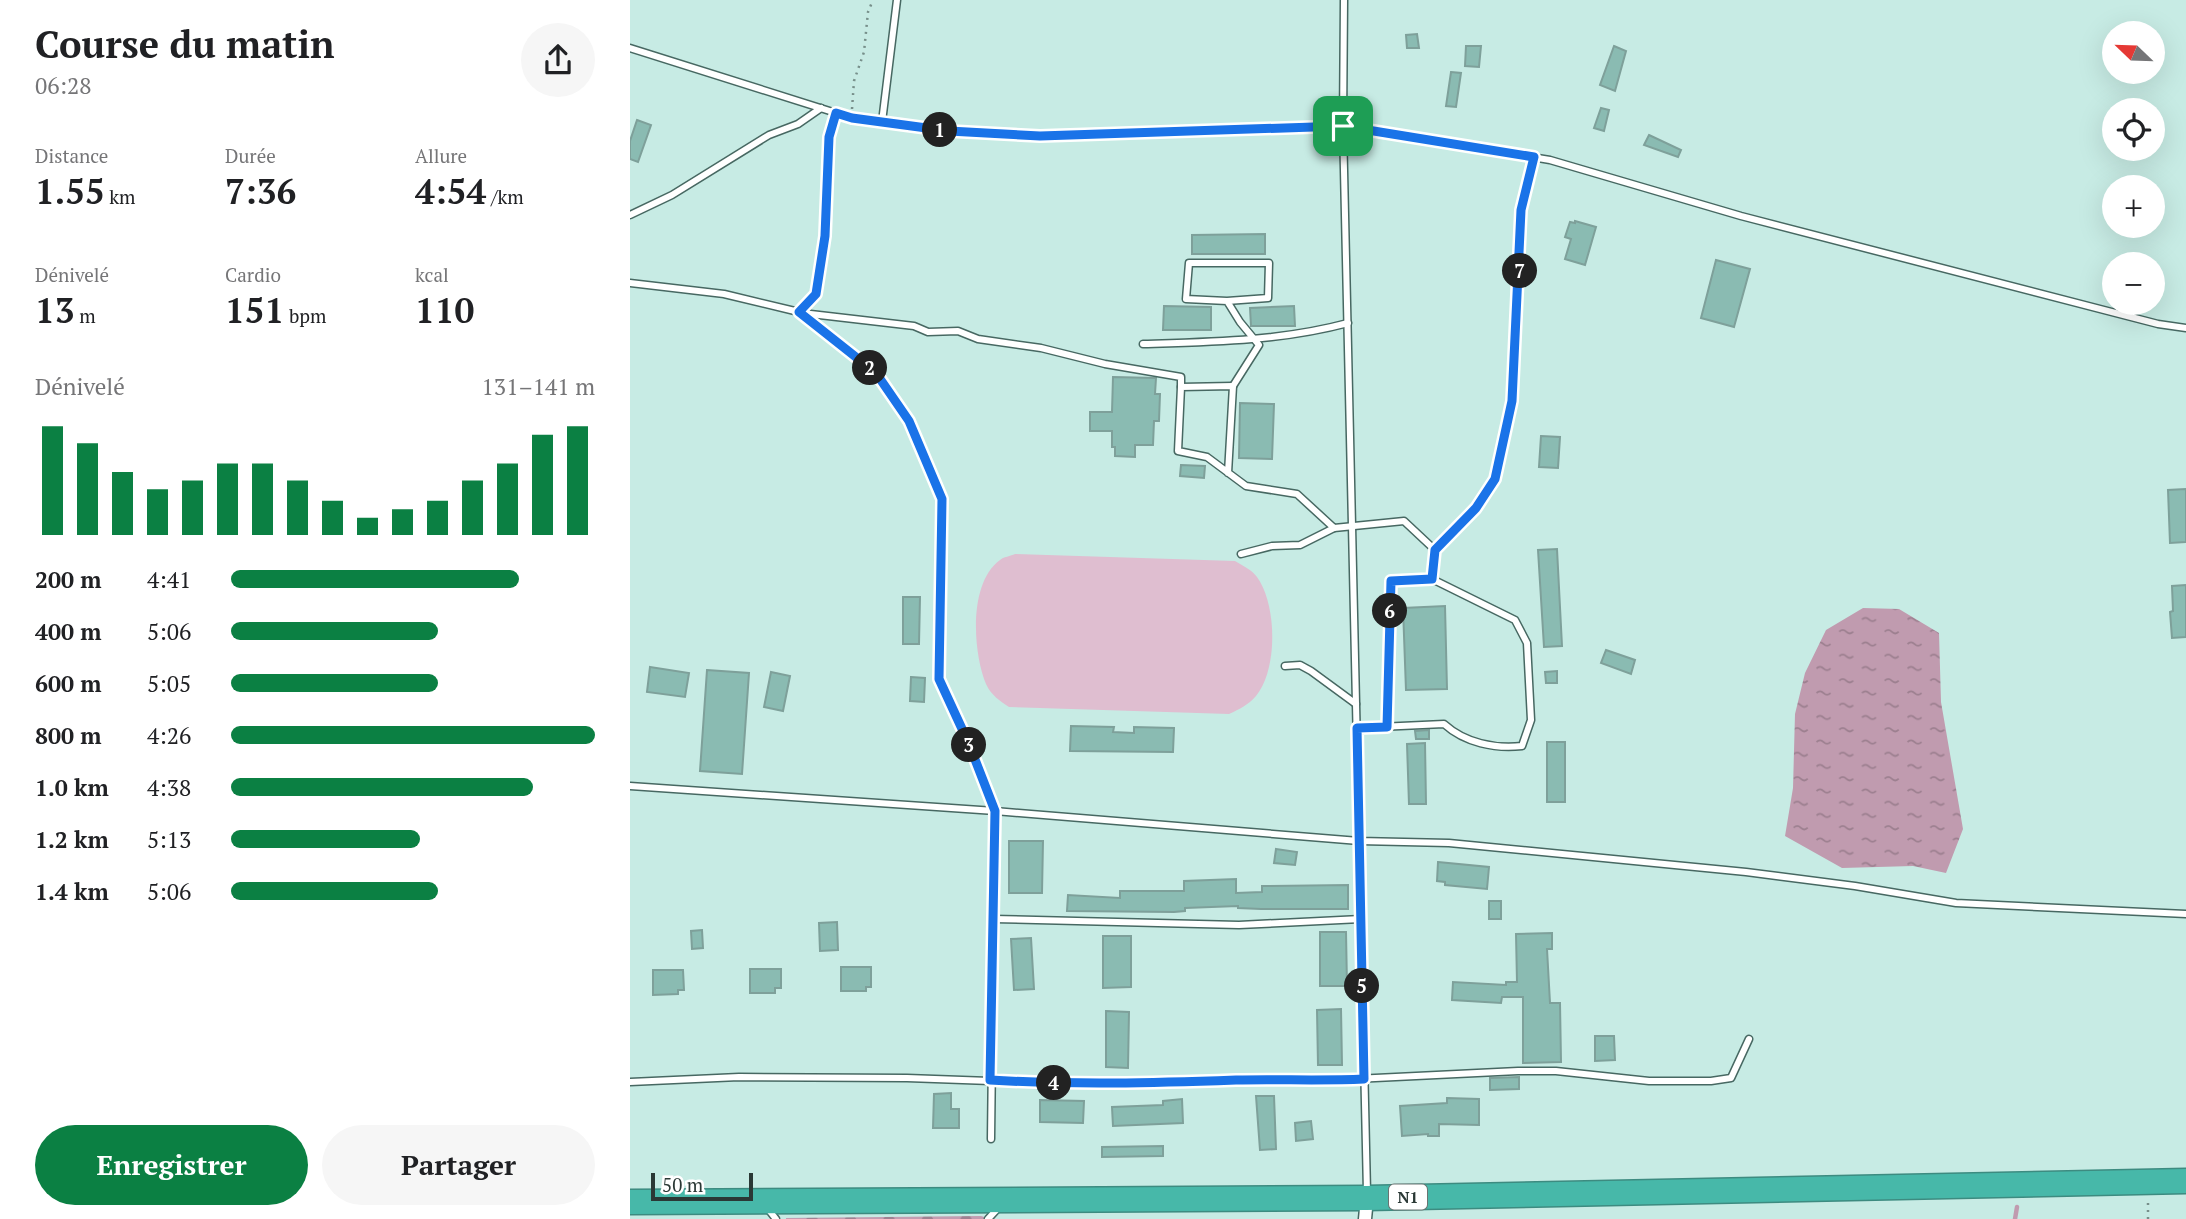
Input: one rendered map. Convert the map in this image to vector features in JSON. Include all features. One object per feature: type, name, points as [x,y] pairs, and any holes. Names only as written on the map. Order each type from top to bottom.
[{"type":"highway","name":"N1","points":[[630,1202],[769,1210],[1007,1200],[1366,1208],[2186,1181]]},
{"type":"lane","points":[[882,122],[897,0]]},
{"type":"lane","points":[[1344,0],[1343,126],[1366,1208]]},
{"type":"lane","points":[[630,48],[852,118],[949,131],[1040,136],[1343,126],[1534,157],[1741,216],[2158,324],[2186,328]]},
{"type":"lane","points":[[630,215],[672,195],[769,135],[799,124],[821,108]]},
{"type":"lane","points":[[1432,579],[1435,550],[1476,508],[1495,479],[1512,401],[1521,210],[1534,157]]},
{"type":"lane","points":[[1189,263],[1269,264],[1268,299],[1227,301],[1186,299],[1189,263]]},
{"type":"lane","points":[[630,283],[723,294],[799,312],[914,326],[928,332],[958,331],[978,339],[1041,348],[1105,365],[1181,377],[1178,451],[1207,457],[1246,486],[1297,494],[1335,528]]},
{"type":"lane","points":[[1227,301],[1240,323],[1259,345],[1233,386],[1228,473]]},
{"type":"lane","points":[[799,312],[876,373],[909,421],[942,499],[939,679],[969,744],[995,811],[991,1139]]},
{"type":"lane","points":[[1143,344],[1221,342],[1318,331],[1348,323]]},
{"type":"lane","points":[[1181,387],[1233,386]]},
{"type":"lane","points":[[1241,554],[1272,546],[1300,545],[1335,528],[1404,521],[1435,550]]},
{"type":"lane","points":[[1357,728],[1387,727],[1444,724],[1456,735],[1482,743],[1522,746],[1531,720],[1527,643],[1515,620],[1432,579],[1391,581],[1387,727]]},
{"type":"lane","points":[[1285,666],[1300,665],[1356,704]]},
{"type":"lane","points":[[630,786],[995,811],[1359,841],[1449,843],[1719,869],[1855,886],[1956,903],[2186,914]]},
{"type":"lane","points":[[993,919],[1239,925],[1361,919]]},
{"type":"lane","points":[[630,1082],[739,1077],[1116,1083],[1239,1080],[1314,1082],[1556,1071],[1649,1081],[1712,1081],[1731,1078],[1749,1039]]},
{"type":"lane","points":[[988,1219],[1007,1200]]},
{"type":"path","points":[[852,118],[854,81],[864,52],[868,12],[873,0]]},
{"type":"path","points":[[799,312],[816,294],[825,236],[829,137],[836,113]]},
{"type":"green space","points":[[981,1216],[991,1219],[786,1219],[786,1218]]},
{"type":"shaded area","points":[[1015,554],[1235,561],[1257,577],[1268,603],[1271,654],[1263,685],[1250,702],[1229,714],[1009,707],[993,695],[986,684],[978,655],[976,619],[982,585],[990,571],[1001,559]]},
{"type":"water","points":[[1863,608],[1899,609],[1939,633],[1941,702],[1963,829],[1946,873],[1913,866],[1842,868],[1785,836],[1793,788],[1795,714],[1805,673],[1826,630]]},
{"type":"building","points":[[1417,34],[1419,48],[1407,48],[1406,35]]},
{"type":"building","points":[[1466,46],[1481,46],[1479,67],[1465,66]]},
{"type":"building","points":[[1614,46],[1626,51],[1615,91],[1600,85]]},
{"type":"building","points":[[1451,72],[1461,73],[1456,107],[1446,106]]},
{"type":"building","points":[[1601,108],[1609,110],[1604,131],[1594,128]]},
{"type":"building","points":[[637,120],[651,125],[638,162],[630,159],[630,141]]},
{"type":"building","points":[[1649,135],[1681,150],[1678,157],[1644,145]]},
{"type":"building","points":[[1570,222],[1596,227],[1585,265],[1565,259],[1571,239],[1565,237]]},
{"type":"building","points":[[1265,234],[1265,254],[1192,254],[1192,235]]},
{"type":"building","points":[[1716,260],[1750,269],[1734,327],[1701,318]]},
{"type":"building","points":[[1164,306],[1211,307],[1211,330],[1163,330]]},
{"type":"building","points":[[1294,306],[1295,326],[1251,326],[1250,308]]},
{"type":"building","points":[[1113,377],[1156,378],[1155,394],[1160,394],[1159,421],[1154,421],[1153,445],[1135,445],[1135,457],[1115,456],[1112,431],[1090,431],[1090,412],[1112,412]]},
{"type":"building","points":[[1240,403],[1274,404],[1272,459],[1239,458]]},
{"type":"building","points":[[1541,436],[1560,437],[1558,468],[1539,467]]},
{"type":"building","points":[[1181,465],[1205,466],[1204,478],[1180,476]]},
{"type":"building","points":[[2186,489],[2186,542],[2170,543],[2168,490]]},
{"type":"building","points":[[1557,549],[1562,646],[1544,647],[1538,550]]},
{"type":"building","points":[[2186,585],[2186,637],[2172,638],[2172,586]]},
{"type":"building","points":[[903,597],[920,597],[919,644],[903,644]]},
{"type":"building","points":[[1445,606],[1447,689],[1406,690],[1403,608]]},
{"type":"building","points":[[1606,650],[1635,660],[1631,674],[1601,663]]},
{"type":"building","points":[[650,667],[689,673],[685,697],[647,692]]},
{"type":"building","points":[[707,670],[749,673],[742,774],[700,771]]},
{"type":"building","points":[[1557,671],[1557,683],[1546,683],[1545,672]]},
{"type":"building","points":[[771,672],[790,676],[783,711],[764,707]]},
{"type":"building","points":[[911,677],[925,678],[924,702],[910,701]]},
{"type":"building","points":[[1071,726],[1114,727],[1113,732],[1134,733],[1134,727],[1174,728],[1173,752],[1070,751]]},
{"type":"building","points":[[1429,730],[1429,739],[1416,739],[1415,731]]},
{"type":"building","points":[[1547,742],[1565,742],[1565,802],[1547,802]]},
{"type":"building","points":[[1425,743],[1426,804],[1409,804],[1407,744]]},
{"type":"building","points":[[1009,841],[1043,841],[1042,893],[1009,893]]},
{"type":"building","points":[[1276,849],[1297,852],[1295,865],[1274,863]]},
{"type":"building","points":[[1438,862],[1489,867],[1487,889],[1445,885],[1445,882],[1437,881]]},
{"type":"building","points":[[1236,879],[1236,893],[1262,892],[1262,886],[1348,885],[1348,909],[1261,909],[1238,906],[1185,908],[1185,911],[1174,912],[1067,911],[1068,895],[1120,898],[1120,891],[1184,891],[1184,881]]},
{"type":"building","points":[[1489,901],[1501,901],[1501,919],[1489,919]]},
{"type":"building","points":[[837,922],[838,950],[820,951],[819,923]]},
{"type":"building","points":[[702,930],[703,948],[692,949],[691,931]]},
{"type":"building","points":[[1320,932],[1346,932],[1347,986],[1320,986]]},
{"type":"building","points":[[1552,933],[1552,949],[1547,949],[1550,1003],[1560,1003],[1561,1062],[1523,1063],[1523,997],[1502,997],[1501,1003],[1452,1000],[1453,982],[1506,985],[1506,982],[1517,982],[1516,934]]},
{"type":"building","points":[[1103,936],[1131,936],[1131,987],[1103,988]]},
{"type":"building","points":[[1031,938],[1034,989],[1014,990],[1011,939]]},
{"type":"building","points":[[841,967],[871,967],[871,987],[866,987],[866,991],[841,991]]},
{"type":"building","points":[[750,969],[781,969],[781,988],[775,988],[775,993],[750,993]]},
{"type":"building","points":[[653,970],[683,970],[684,990],[678,990],[678,994],[653,995]]},
{"type":"building","points":[[1341,1009],[1342,1065],[1318,1065],[1317,1010]]},
{"type":"building","points":[[1106,1011],[1129,1012],[1128,1068],[1106,1067]]},
{"type":"building","points":[[1595,1036],[1614,1036],[1615,1060],[1595,1061]]},
{"type":"building","points":[[1519,1077],[1519,1089],[1490,1090],[1490,1078]]},
{"type":"building","points":[[951,1093],[951,1109],[959,1109],[959,1128],[933,1128],[934,1094]]},
{"type":"building","points":[[1256,1096],[1274,1096],[1276,1149],[1260,1150]]},
{"type":"building","points":[[1447,1098],[1479,1099],[1479,1125],[1439,1124],[1439,1136],[1402,1136],[1400,1106],[1447,1103]]},
{"type":"building","points":[[1182,1099],[1183,1123],[1113,1126],[1112,1107],[1163,1105],[1163,1101]]},
{"type":"building","points":[[1040,1100],[1084,1101],[1083,1123],[1040,1122]]},
{"type":"building","points":[[1311,1121],[1313,1139],[1296,1141],[1295,1123]]},
{"type":"building","points":[[1163,1146],[1163,1156],[1102,1157],[1102,1147]]},
{"type":"waterway","points":[[2015,1219],[2017,1207]]},
{"type":"route","points":[[836,113],[852,118],[949,131],[1040,136],[1343,126],[1534,157],[1521,210],[1512,401],[1495,479],[1476,508],[1435,550],[1432,579],[1391,581],[1387,727],[1357,728],[1364,1079],[1175,1083],[1045,1083],[990,1080],[995,811],[969,744],[939,679],[939,551],[942,499],[909,421],[876,373],[799,312],[816,294],[825,236],[829,137],[836,113]]}]
